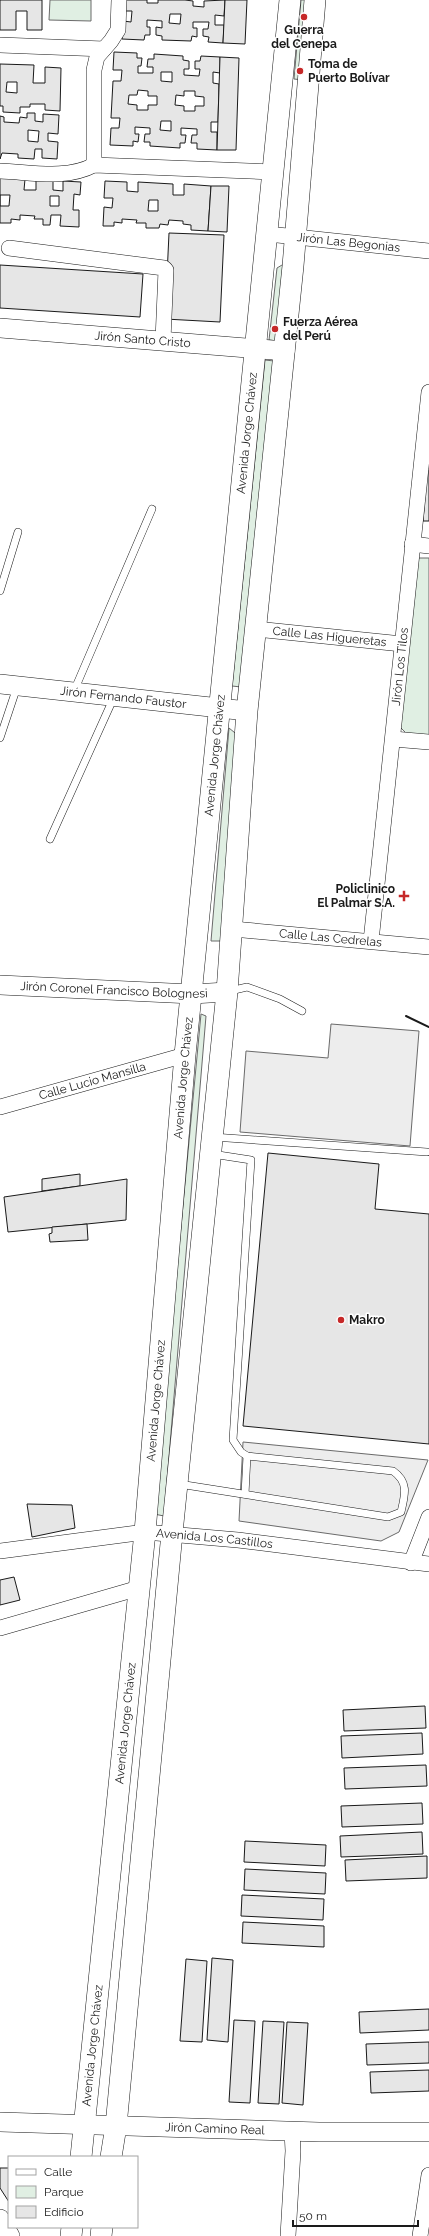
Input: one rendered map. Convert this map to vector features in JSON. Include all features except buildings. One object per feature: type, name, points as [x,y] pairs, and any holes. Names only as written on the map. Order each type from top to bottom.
[{"type":"main road","name":"Avenida Jorge Chávez","points":[[81,2156],[86,2125],[145,1532],[185,1055],[221,709],[290,0]]},
{"type":"main road","points":[[111,2156],[116,2126],[172,1533],[233,929],[247,711],[296,237],[315,0]]},
{"type":"street","points":[[94,165],[94,70],[97,57],[118,30],[119,0]]},
{"type":"street","points":[[0,45],[104,49]]},
{"type":"street","points":[[0,171],[65,174],[82,171],[94,165],[274,172]]},
{"type":"street","name":"Jirón Las Begonias","points":[[268,234],[429,251]]},
{"type":"street","points":[[9,248],[164,268],[166,270],[163,340]]},
{"type":"street","name":"Jirón Santo Cristo","points":[[0,328],[285,351]]},
{"type":"street","name":"Jirón Los Tilos","points":[[371,941],[429,392]]},
{"type":"street","points":[[412,544],[429,546]]},
{"type":"street","name":"Calle Las Higueretas","points":[[256,629],[402,644]]},
{"type":"street","name":"Jirón Fernando Faustor","points":[[5,686],[247,711]]},
{"type":"street","points":[[393,739],[429,742]]},
{"type":"street","name":"Calle Las Cedrelas","points":[[233,929],[429,947]]},
{"type":"street","name":"Jirón Coronel Francisco Bolognesi","points":[[0,985],[192,994],[227,992]]},
{"type":"street","name":"Calle Lucio Mansilla","points":[[0,1107],[51,1095],[185,1055]]},
{"type":"street","points":[[411,1563],[429,1517]]},
{"type":"street","name":"Avenida Los Castillos","points":[[0,1551],[145,1532],[172,1533],[429,1564]]},
{"type":"street","points":[[0,1628],[139,1588]]},
{"type":"street","name":"Jirón Camino Real","points":[[0,2122],[292,2131],[429,2132]]},
{"type":"street","points":[[288,2236],[293,2151],[292,2131]]},
{"type":"street","points":[[420,2236],[429,2175]]},
{"type":"street","points":[[0,2219],[10,2236]]},
{"type":"lane","points":[[73,693],[152,509]]},
{"type":"lane","points":[[0,591],[18,532]]},
{"type":"lane","points":[[0,738],[5,686]]},
{"type":"lane","points":[[50,839],[114,697]]},
{"type":"lane","points":[[227,992],[247,987],[280,999],[302,1010]]},
{"type":"lane","points":[[211,1145],[426,1152]]},
{"type":"lane","points":[[177,1483],[388,1517],[401,1512],[406,1490],[399,1475],[393,1471],[247,1456],[240,1452],[233,1440],[251,1160],[211,1145]]},
{"type":"lane","points":[[245,1494],[247,1456]]},
{"type":"green space","points":[[50,0],[91,0],[91,21],[49,20]]},
{"type":"green space","points":[[301,0],[310,0],[303,80],[294,79]]},
{"type":"green space","points":[[287,262],[278,341],[269,340],[277,268]]},
{"type":"green space","points":[[265,360],[274,361],[241,687],[232,686]]},
{"type":"green space","points":[[413,558],[429,558],[429,737],[406,733],[400,727]]},
{"type":"green space","points":[[229,728],[240,737],[224,941],[211,941]]},
{"type":"green space","points":[[201,1014],[206,1016],[164,1516],[154,1514]]},
{"type":"shaded area","points":[[331,1024],[419,1031],[410,1146],[240,1132],[246,1051],[328,1058]]},
{"type":"shaded area","points":[[243,1442],[428,1460],[399,1532],[381,1541],[239,1521]]},
{"type":"wall","points":[[406,1016],[429,1027]]},
{"type":"place","name":"Guerra del Cenepa","points":[[304,17]]},
{"type":"place","name":"Toma de Puerto Bolívar","points":[[300,71]]},
{"type":"place","name":"Fuerza Aérea del Perú","points":[[275,329]]},
{"type":"place","name":"Policlinico El Palmar S.A.","points":[[404,896]]},
{"type":"place","name":"Makro","points":[[341,1320]]}]
